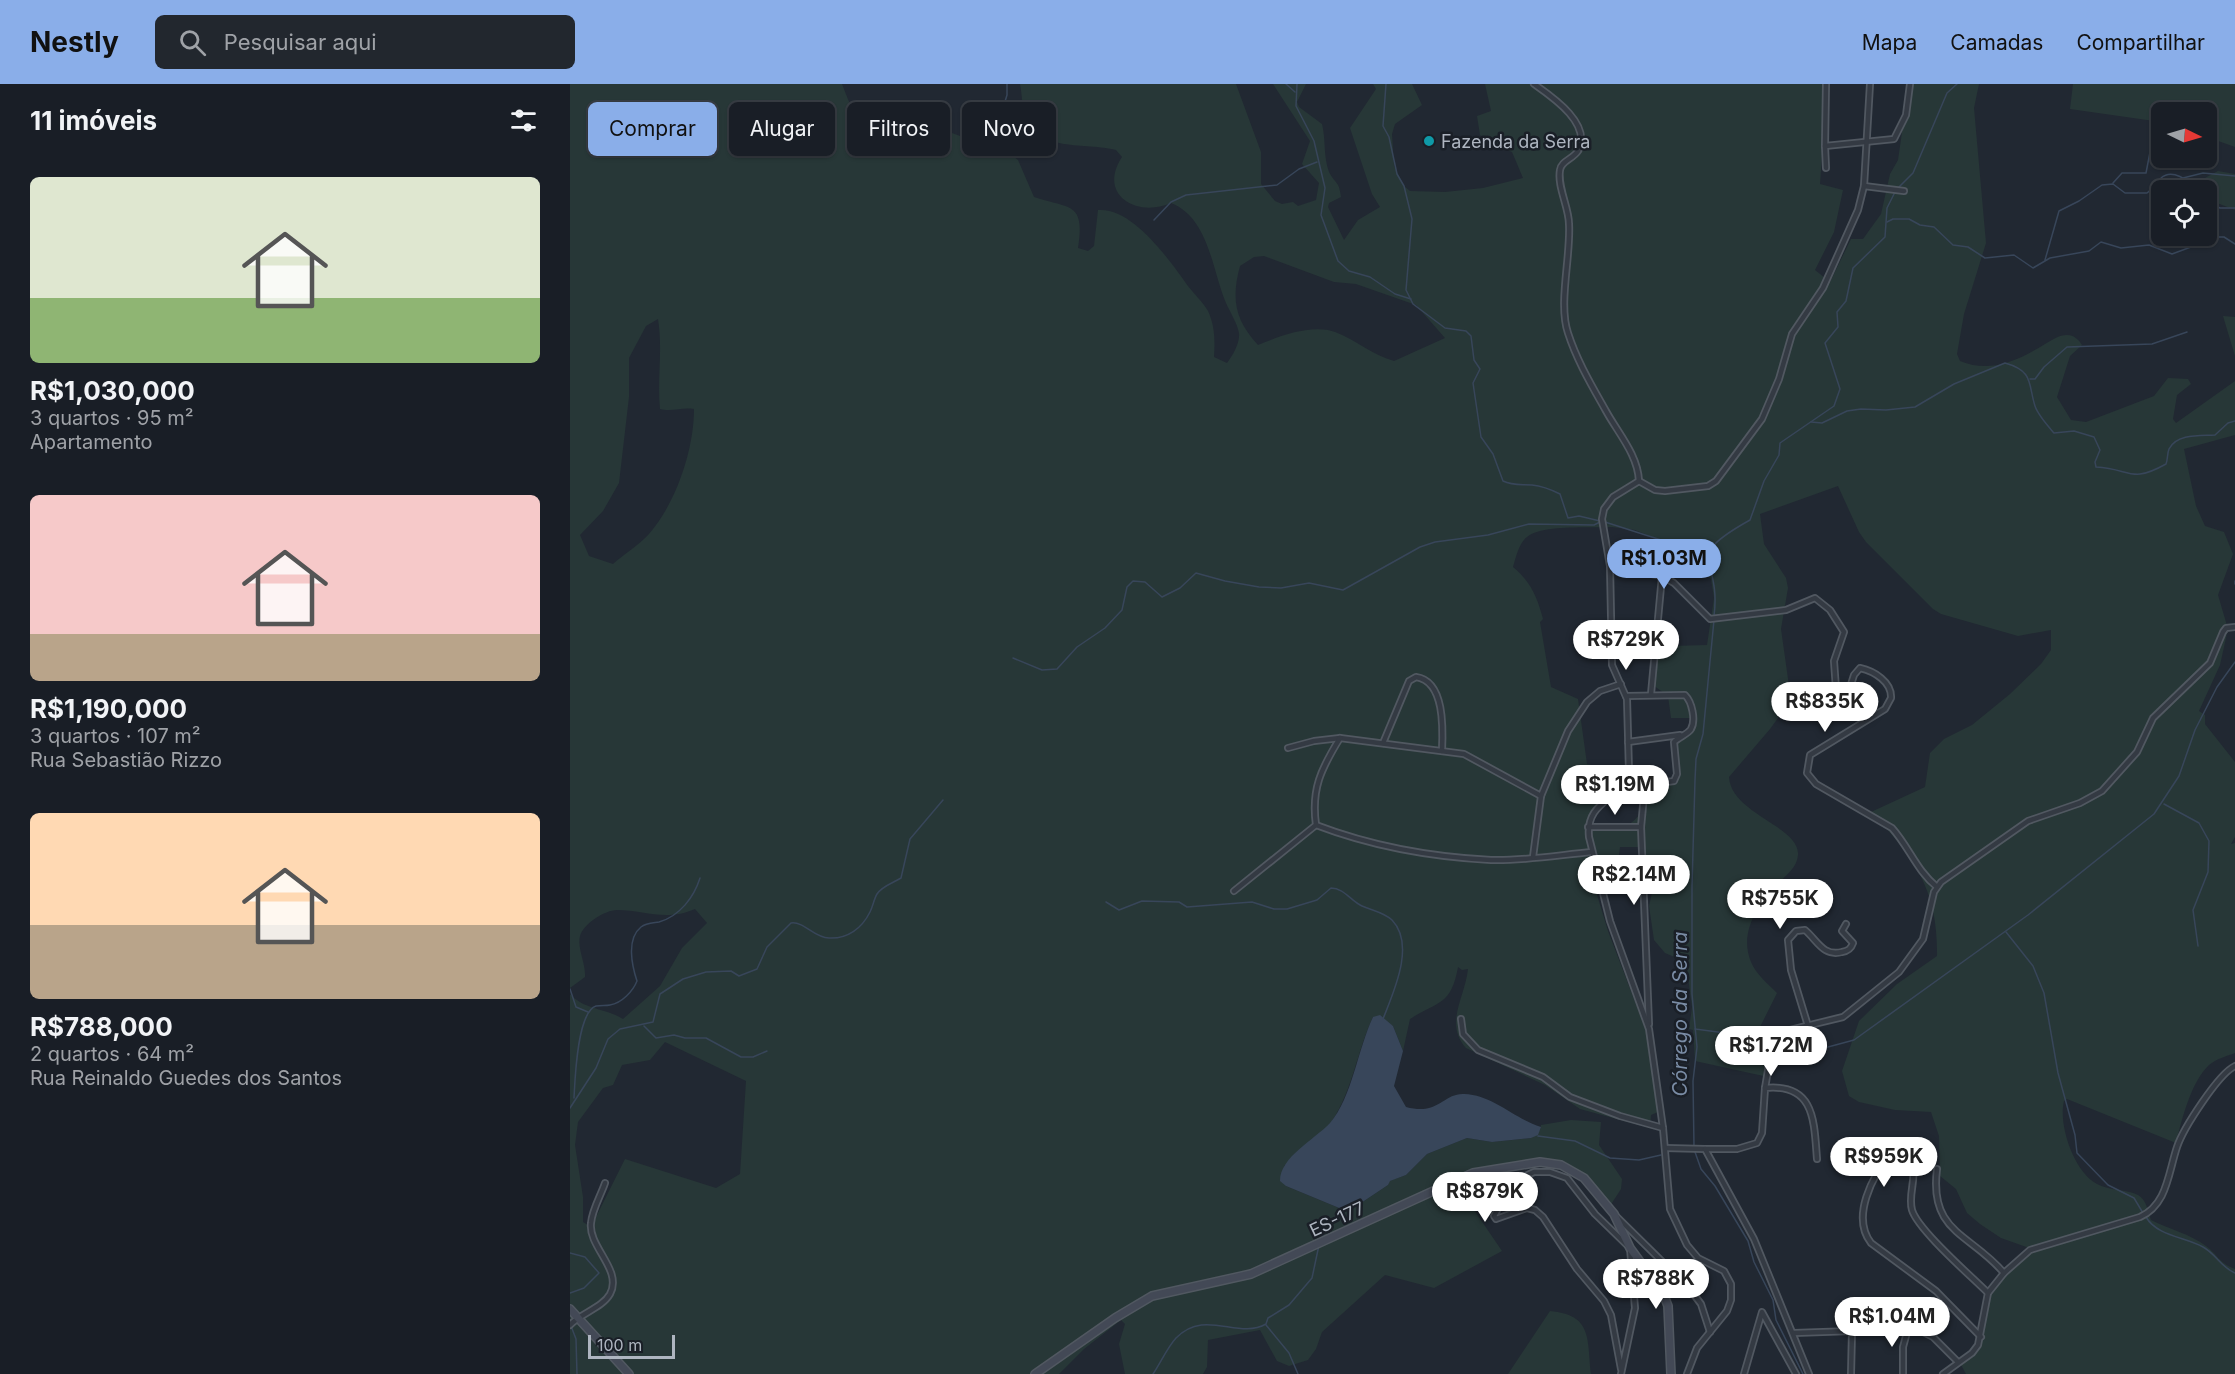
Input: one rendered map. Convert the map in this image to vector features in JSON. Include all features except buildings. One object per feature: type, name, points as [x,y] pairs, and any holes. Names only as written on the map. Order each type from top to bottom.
[{"type":"main road","name":"ES-177","points":[[1035,1374],[1115,1318],[1152,1296],[1251,1274],[1473,1173],[1540,1162],[1561,1165],[1584,1178],[1614,1214],[1629,1248],[1652,1276],[1668,1306],[1671,1374]]},
{"type":"main road","points":[[570,1309],[629,1374]]},
{"type":"street","points":[[1534,84],[1555,99],[1572,116],[1580,141],[1576,153],[1564,162],[1559,172],[1569,222],[1564,315],[1567,332],[1589,382],[1636,464],[1639,481]]},
{"type":"street","points":[[1826,84],[1826,168]]},
{"type":"street","points":[[1639,481],[1655,490],[1665,491],[1708,486],[1716,481],[1761,419],[1779,379],[1792,334],[1823,288],[1843,247],[1864,186],[1870,84]]},
{"type":"street","points":[[1825,146],[1890,139],[1896,136],[1908,108],[1910,84]]},
{"type":"street","points":[[1864,186],[1904,191]]},
{"type":"street","points":[[1639,481],[1612,497],[1604,509],[1602,526],[1610,566],[1612,665],[1626,696],[1629,771],[1626,782],[1591,814],[1588,827],[1592,852],[1610,921],[1650,1029]]},
{"type":"street","points":[[1610,566],[1662,576],[1674,583],[1712,619],[1786,610],[1815,598],[1830,610],[1844,632],[1834,661],[1836,689],[1848,694],[1854,675],[1860,668],[1884,680],[1889,685],[1891,698],[1885,709],[1810,755],[1806,773],[1816,784],[1892,828],[1926,877],[1937,886]]},
{"type":"street","points":[[1651,694],[1662,576]]},
{"type":"street","points":[[1665,1148],[1737,1149],[1757,1143],[1762,1133],[1765,1089],[1775,1036],[1781,1031],[1848,1014],[1906,965],[1927,930],[1937,886],[1960,866],[2028,821],[2071,807],[2102,791],[2138,752],[2153,718],[2210,663],[2226,628],[2235,627]]},
{"type":"street","points":[[1383,743],[1409,681],[1416,677],[1424,678],[1434,687],[1443,720],[1442,751]]},
{"type":"street","points":[[1533,857],[1541,796],[1568,732],[1587,702],[1600,691],[1621,684]]},
{"type":"street","points":[[1626,696],[1682,694],[1688,697],[1692,722],[1690,730],[1674,744],[1677,774],[1674,781],[1645,785],[1626,782]]},
{"type":"street","points":[[1628,742],[1683,735]]},
{"type":"street","points":[[1288,748],[1314,741],[1340,738],[1464,754],[1541,796]]},
{"type":"street","points":[[1316,825],[1313,803],[1321,769],[1340,738]]},
{"type":"street","points":[[1645,785],[1641,827],[1643,886],[1647,918],[1650,1029],[1663,1128],[1667,1195],[1675,1223],[1698,1258],[1724,1270],[1731,1284],[1731,1300],[1716,1326],[1697,1348],[1687,1374]]},
{"type":"street","points":[[1316,825],[1386,845],[1452,856],[1493,860],[1592,852]]},
{"type":"street","points":[[1234,891],[1316,825]]},
{"type":"street","points":[[1588,827],[1641,827]]},
{"type":"street","points":[[1602,888],[1643,886]]},
{"type":"street","points":[[1808,1026],[1791,970],[1788,940],[1796,931],[1805,930],[1824,950],[1836,953],[1845,952],[1853,943],[1842,931],[1846,924]]},
{"type":"street","points":[[1461,1019],[1463,1034],[1478,1050],[1543,1077],[1570,1097],[1620,1116],[1663,1128]]},
{"type":"street","points":[[1943,1374],[1972,1353],[1982,1337],[1988,1293],[2004,1273],[2019,1260],[2044,1245],[2140,1217],[2155,1209],[2165,1189],[2178,1145],[2186,1128],[2216,1082],[2235,1066]]},
{"type":"street","points":[[1765,1089],[1789,1089],[1804,1098],[1814,1124],[1817,1159]]},
{"type":"street","points":[[1705,1149],[1754,1239],[1809,1374]]},
{"type":"street","points":[[1982,1337],[1936,1291],[1871,1243],[1865,1236],[1863,1209],[1891,1154],[1899,1152],[1912,1163],[1915,1175],[1911,1202],[1917,1221],[1988,1293]]},
{"type":"street","points":[[1937,1169],[1935,1197],[1940,1210],[1963,1239],[1990,1258],[2004,1273]]},
{"type":"street","points":[[1534,1172],[1550,1172],[1567,1178],[1595,1214],[1629,1248],[1635,1308],[1621,1371],[1611,1315],[1604,1301],[1577,1269],[1543,1217],[1535,1210],[1527,1208],[1496,1220],[1494,1216],[1507,1192],[1521,1178],[1534,1172]]},
{"type":"street","points":[[570,1325],[577,1317],[605,1300],[611,1292],[612,1275],[592,1232],[591,1223],[605,1183]]},
{"type":"street","points":[[1614,1214],[1689,1288],[1701,1304],[1710,1332]]},
{"type":"street","points":[[1744,1374],[1762,1312],[1796,1374]]},
{"type":"street","points":[[1794,1333],[1852,1331],[1872,1325],[1909,1325],[1933,1337],[1958,1362]]},
{"type":"street","points":[[1903,1374],[1903,1347],[1909,1325]]},
{"type":"street","points":[[1851,1374],[1852,1331]]},
{"type":"shaded area","points":[[570,84],[842,84],[849,102],[847,102],[847,156],[950,156],[950,133],[962,137],[962,156],[1013,156],[1018,160],[1034,197],[1066,206],[1077,215],[1080,233],[1078,248],[1088,251],[1094,246],[1098,210],[1111,211],[1137,226],[1161,250],[1206,308],[1213,328],[1214,357],[1227,363],[1234,353],[1239,333],[1221,290],[1207,246],[1194,220],[1184,210],[1171,203],[1158,207],[1145,207],[1124,200],[1114,182],[1122,157],[1116,150],[1056,142],[1056,102],[1022,102],[1020,84],[1236,84],[1261,152],[1261,184],[1275,201],[1282,204],[1293,202],[1298,206],[1316,200],[1319,183],[1302,164],[1310,141],[1273,84],[1306,84],[1297,102],[1299,107],[1322,124],[1327,166],[1338,185],[1341,197],[1329,203],[1328,207],[1344,240],[1358,220],[1380,207],[1372,194],[1350,128],[1376,89],[1373,84],[1412,84],[1422,105],[1395,124],[1392,134],[1394,166],[1404,186],[1410,191],[1445,192],[1483,188],[1523,178],[1512,152],[1491,144],[1480,135],[1477,116],[1491,111],[1485,84],[1827,84],[1820,184],[1843,190],[1834,232],[1815,270],[1830,282],[1851,239],[1863,239],[1881,214],[1890,174],[1898,160],[1909,84],[1979,84],[1974,108],[1986,243],[1964,314],[1957,354],[1960,361],[1971,365],[1994,366],[2015,360],[2058,337],[2067,335],[2074,337],[2082,345],[2070,356],[2057,397],[2071,420],[2086,422],[2154,396],[2168,378],[2188,379],[2191,384],[2177,395],[2173,419],[2176,423],[2235,381],[2235,435],[2184,449],[2196,506],[2205,526],[2224,532],[2233,554],[2218,595],[2228,629],[2220,665],[2199,711],[2205,715],[2205,724],[2235,762],[2235,837],[2231,844],[2235,843],[2235,1053],[2209,1065],[2197,1081],[2188,1101],[2176,1143],[2067,1099],[2064,1101],[2063,1122],[2075,1159],[2089,1178],[2102,1186],[2138,1195],[2145,1203],[2151,1220],[2200,1242],[2225,1264],[2235,1269],[2235,1374],[1966,1374],[1960,1363],[1980,1347],[1989,1293],[2032,1249],[2001,1238],[1967,1213],[1956,1189],[1940,1176],[1939,1136],[1931,1112],[1895,1110],[1859,1102],[1849,1096],[1842,1071],[1859,1021],[1897,984],[1937,956],[1933,912],[1921,876],[1900,845],[1871,812],[1925,787],[1930,753],[1944,739],[1972,725],[2010,694],[2041,664],[2051,650],[2051,630],[2018,636],[1941,614],[1933,609],[1866,542],[1838,486],[1760,514],[1764,544],[1786,578],[1788,588],[1781,629],[1791,700],[1770,729],[1729,777],[1733,790],[1741,801],[1788,836],[1796,845],[1798,855],[1792,870],[1759,907],[1753,917],[1747,939],[1753,966],[1777,993],[1754,1039],[1773,1047],[1768,1077],[1695,1061],[1693,1030],[1689,1029],[1692,1007],[1686,962],[1665,953],[1654,940],[1649,906],[1653,888],[1646,869],[1644,847],[1620,847],[1617,871],[1594,885],[1608,931],[1647,1033],[1658,1112],[1651,1115],[1650,1128],[1580,1109],[1545,1085],[1466,1048],[1460,1039],[1456,1020],[1468,969],[1462,970],[1458,967],[1455,980],[1447,996],[1436,1005],[1410,1019],[1403,1051],[1393,1026],[1373,1017],[1345,1096],[1332,1121],[1284,1166],[1286,1186],[1344,1210],[1355,1207],[1388,1185],[1389,1181],[1406,1175],[1427,1154],[1467,1138],[1492,1142],[1531,1138],[1540,1130],[1541,1125],[1571,1120],[1601,1122],[1599,1145],[1622,1179],[1621,1189],[1610,1206],[1571,1171],[1547,1166],[1500,1171],[1460,1183],[1470,1204],[1502,1251],[1434,1288],[1385,1275],[1322,1332],[1316,1349],[1308,1360],[1289,1366],[1277,1361],[1260,1330],[1208,1340],[1207,1367],[1203,1374],[1125,1374],[1119,1344],[1125,1324],[1121,1320],[1084,1349],[1059,1374],[570,1374],[570,994],[588,1006],[623,1019],[660,986],[682,948],[707,923],[695,909],[674,915],[617,910],[601,915],[585,927],[580,936],[585,977],[570,988]],"holes":[[[1264,256],[1334,282],[1356,284],[1416,305],[1445,338],[1394,361],[1378,355],[1343,335],[1326,330],[1296,332],[1258,345],[1240,318],[1236,289],[1240,266],[1254,257]],[[658,319],[660,409],[694,409],[691,441],[682,475],[659,521],[641,542],[613,564],[589,556],[580,535],[603,511],[619,483],[629,397],[629,358],[646,326]],[[1612,527],[1635,530],[1660,540],[1680,561],[1698,568],[1711,579],[1714,598],[1707,645],[1671,646],[1660,649],[1653,685],[1668,696],[1671,718],[1693,718],[1689,735],[1676,741],[1673,781],[1652,786],[1639,815],[1626,826],[1618,829],[1595,830],[1591,820],[1600,802],[1627,773],[1587,764],[1578,699],[1551,687],[1540,622],[1543,619],[1541,611],[1529,584],[1513,567],[1522,543],[1534,533],[1555,528]],[[665,1042],[746,1081],[740,1174],[716,1188],[625,1159],[591,1227],[583,1222],[583,1197],[575,1145],[578,1122],[603,1088],[613,1085],[622,1065],[650,1060]]]},
{"type":"shaded area","points":[[2073,84],[2235,84],[2235,147],[2217,141],[2217,102],[2151,102],[2151,121],[2070,109]]},
{"type":"shaded area","points":[[2218,171],[2235,174],[2235,210],[2217,203],[2217,180],[2204,180]]},
{"type":"shaded area","points":[[2223,316],[2235,317],[2235,356]]},
{"type":"shaded area","points":[[1550,1311],[1564,1313],[1581,1323],[1588,1340],[1591,1374],[1508,1374]]},
{"type":"water","points":[[1380,1015],[1393,1026],[1403,1051],[1394,1086],[1406,1107],[1426,1109],[1457,1095],[1474,1095],[1541,1127],[1538,1135],[1531,1138],[1492,1142],[1467,1138],[1427,1154],[1406,1175],[1390,1181],[1388,1185],[1355,1207],[1344,1210],[1286,1186],[1280,1181],[1281,1172],[1299,1149],[1330,1123],[1338,1113],[1373,1017]]},
{"type":"waterway","points":[[1005,102],[1007,84]]},
{"type":"waterway","points":[[1286,84],[1295,92]]},
{"type":"waterway","points":[[1297,84],[1296,106],[1314,141],[1325,188],[1321,215],[1338,261],[1349,271],[1370,277],[1395,294],[1411,299]]},
{"type":"waterway","points":[[1386,84],[1383,126],[1389,137],[1397,174],[1404,186],[1412,219],[1406,290],[1413,304],[1445,328],[1466,331],[1471,336],[1474,360],[1480,369],[1473,383],[1481,437],[1493,454],[1503,481],[1543,487],[1554,491],[1560,494],[1568,518],[1579,516],[1600,521]]},
{"type":"waterway","name":"Córrego da Serra","points":[[1898,188],[1913,173],[1947,93],[1957,84]]},
{"type":"waterway","points":[[2113,183],[2122,173],[2146,173],[2151,147]]},
{"type":"waterway","points":[[1154,220],[1171,202],[1186,195],[1277,185],[1299,169],[1317,162]]},
{"type":"waterway","points":[[2183,178],[2203,173],[2235,176]]},
{"type":"waterway","points":[[2159,180],[2170,174],[2186,180]]},
{"type":"waterway","points":[[2045,260],[2059,211],[2102,185],[2113,184],[2125,193],[2147,193],[2151,190]]},
{"type":"waterway","name":"Córrego da Serra","points":[[1714,616],[1715,596],[1709,560],[1710,551],[1716,543],[1750,520],[1764,481],[1779,455],[1780,443],[1834,406],[1840,389],[1825,343],[1838,327],[1837,312],[1846,301],[1853,268],[1885,237],[1887,208],[1895,192]]},
{"type":"waterway","points":[[2217,206],[2235,208]]},
{"type":"waterway","points":[[1887,222],[1893,219],[1909,219],[1920,225],[1934,227],[1953,245],[1968,247],[1985,258],[2014,255],[2033,268],[2050,258],[2089,251],[2101,242],[2121,248],[2149,245],[2172,254],[2218,237],[2224,237],[2235,244]]},
{"type":"waterway","points":[[2030,379],[2035,379],[2044,367],[2067,347],[2152,344],[2187,332]]},
{"type":"waterway","points":[[1811,422],[1822,423],[1847,411],[1915,407],[1954,384],[2005,363],[2025,374],[2036,409],[2054,433],[2074,431],[2094,437],[2100,450],[2095,462],[2096,467],[2131,474],[2145,473],[2166,464],[2169,449],[2178,440],[2190,436],[2215,435],[2228,423],[2235,421]]},
{"type":"waterway","points":[[1013,658],[1042,670],[1057,669],[1077,647],[1105,628],[1122,610],[1127,587],[1133,581],[1145,582],[1162,597],[1180,588],[1196,573],[1259,587],[1281,588],[1309,583],[1343,590],[1420,547],[1435,542],[1488,535],[1529,524],[1594,525],[1600,522]]},
{"type":"waterway","points":[[1605,522],[1661,540],[1676,555],[1696,560],[1711,573]]},
{"type":"waterway","name":"Córrego da Serra","points":[[1694,1147],[1693,1081],[1697,1047],[1692,994],[1695,780],[1696,759],[1703,734],[1714,620]]},
{"type":"waterway","points":[[1777,1049],[1828,1047],[1854,1040],[2028,915],[2154,814],[2179,776],[2195,730],[2217,687],[2235,662]]},
{"type":"waterway","points":[[570,1108],[596,1068],[608,1039],[620,1029],[653,1022],[660,994],[683,979],[706,972],[731,971],[739,976],[757,969],[767,947],[791,923],[800,924],[829,938],[842,937],[859,928],[870,912],[879,891],[901,878],[910,839],[943,800]]},
{"type":"waterway","points":[[2164,804],[2199,823],[2209,841],[2208,872],[2193,910],[2198,946]]},
{"type":"waterway","points":[[574,1098],[578,1048],[585,1020],[590,1011],[596,1006],[614,1004],[633,989],[637,981],[631,953],[636,932],[643,926],[667,919],[680,910],[690,899],[700,878]]},
{"type":"waterway","points":[[1106,902],[1119,910],[1142,901],[1179,902],[1187,907],[1252,902],[1274,909],[1287,909],[1317,900],[1331,888],[1340,890],[1358,904],[1389,917],[1399,930],[1402,942],[1400,969],[1383,1019]]},
{"type":"waterway","points":[[2006,932],[2033,966],[2044,993],[2058,1073],[2075,1135],[2077,1153],[2108,1185],[2134,1198],[2143,1213]]},
{"type":"waterway","points":[[570,989],[576,1007],[588,1012]]},
{"type":"waterway","points":[[644,1026],[656,1038],[674,1035],[685,1038],[706,1038],[741,1057],[753,1057],[767,1051]]},
{"type":"waterway","points":[[1695,1029],[1718,1032],[1767,1047]]},
{"type":"waterway","points":[[1538,1136],[1575,1141],[1610,1158],[1639,1160],[1661,1155]]},
{"type":"waterway","name":"Córrego da Serra","points":[[1695,1152],[1701,1169],[1715,1186],[1748,1241],[1754,1262],[1773,1300],[1776,1320],[1803,1374]]},
{"type":"waterway","points":[[1322,1238],[1325,1229],[1343,1208]]},
{"type":"waterway","points":[[2146,1217],[2164,1232],[2203,1247],[2235,1273]]},
{"type":"waterway","points":[[1153,1374],[1176,1338],[1187,1329],[1198,1325],[1244,1329],[1266,1324],[1268,1318],[1289,1305],[1312,1278],[1319,1245]]},
{"type":"waterway","points":[[570,1253],[585,1257],[599,1273],[584,1288],[570,1293]]},
{"type":"waterway","points":[[1266,1325],[1289,1353],[1298,1374]]},
{"type":"waterway","points":[[571,1326],[576,1339],[577,1374]]},
{"type":"place","name":"Fazenda da Serra","points":[[1429,141]]}]
